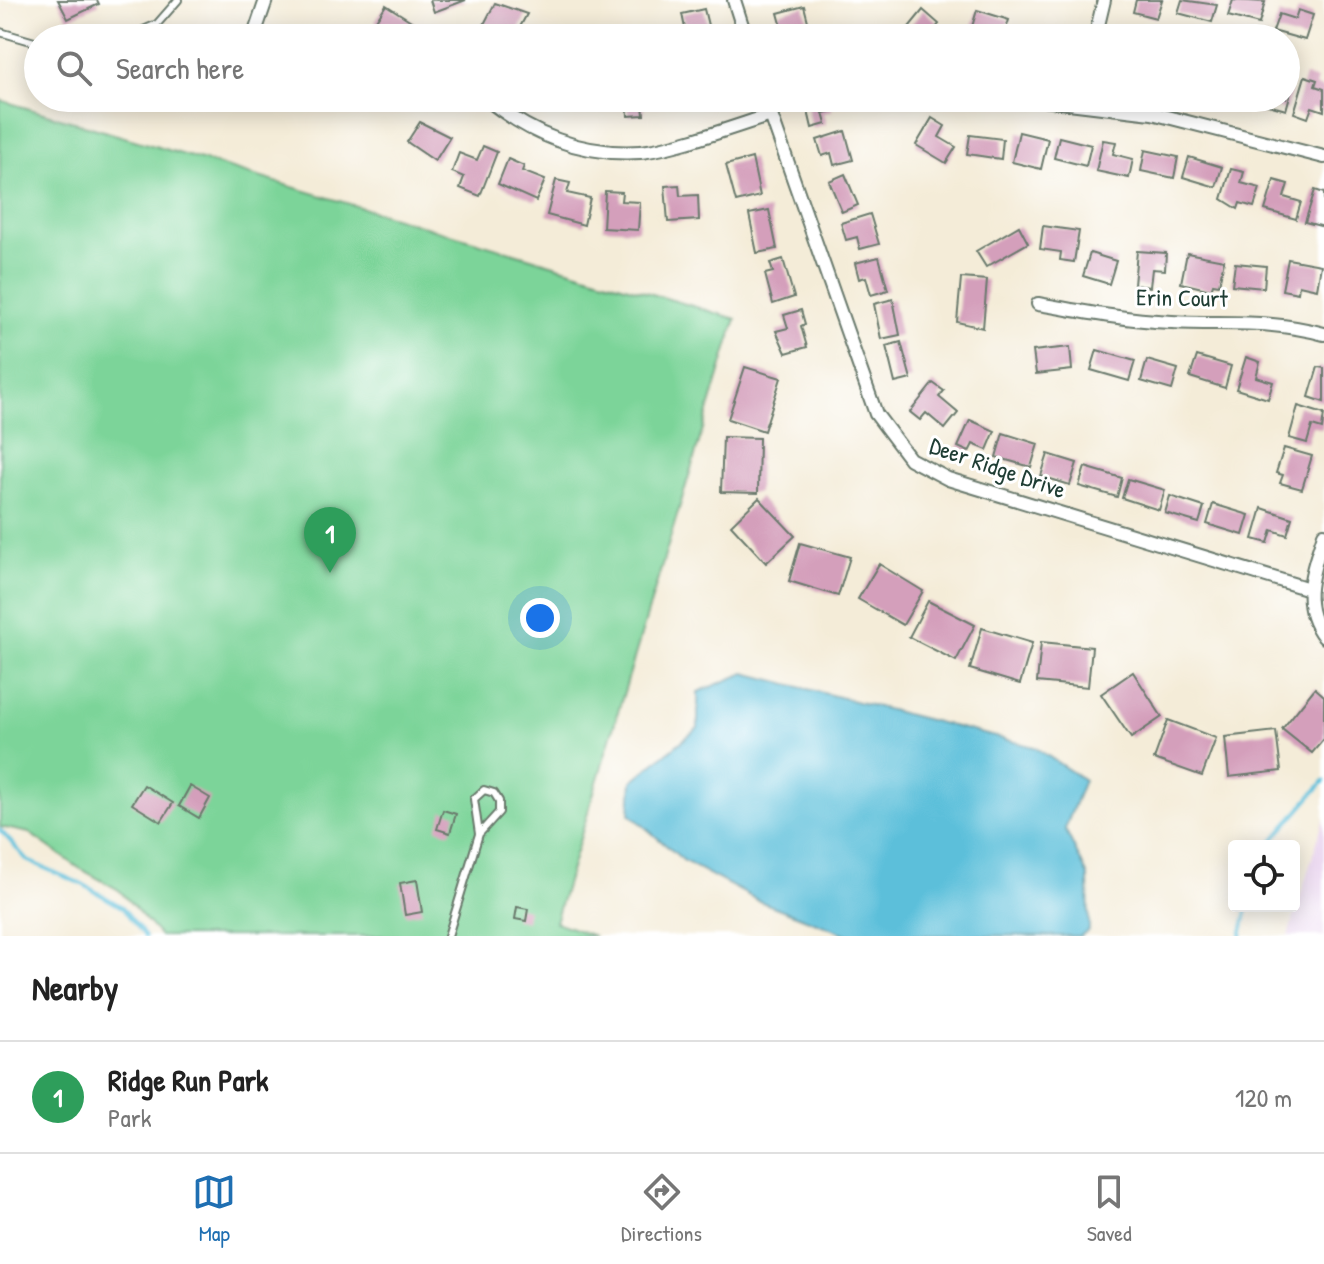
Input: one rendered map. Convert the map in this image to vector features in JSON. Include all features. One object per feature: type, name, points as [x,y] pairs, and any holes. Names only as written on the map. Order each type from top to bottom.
[{"type":"street","points":[[258,24],[266,0]]},
{"type":"street","points":[[734,0],[742,24]]},
{"type":"street","points":[[1098,24],[1104,0]]},
{"type":"street","points":[[504,112],[519,124],[553,140],[609,151],[642,152],[771,115]]},
{"type":"street","name":"Deer Ridge Drive","points":[[770,112],[876,414],[910,459],[948,479],[1309,589]]},
{"type":"street","points":[[1146,112],[1324,157]]},
{"type":"street","name":"Erin Court","points":[[1038,304],[1112,317],[1175,322],[1239,320],[1324,334]]},
{"type":"street","points":[[1324,534],[1307,598],[1317,628],[1324,637]]},
{"type":"lane","points":[[157,24],[178,0]]},
{"type":"lane","points":[[0,32],[24,39]]},
{"type":"lane","points":[[448,936],[479,834],[474,799],[484,790],[494,793],[499,801],[499,812],[479,834]]},
{"type":"shaded area","points":[[1324,819],[1324,936],[1288,936],[1295,912],[1300,912],[1300,897]]},
{"type":"green space","points":[[0,100],[24,107],[24,112],[40,112],[736,319],[555,922],[594,936],[160,936],[119,890],[79,868],[29,833],[0,827]]},
{"type":"water","points":[[745,673],[1034,747],[1084,780],[1065,829],[1088,876],[1089,930],[1080,936],[848,935],[759,901],[684,861],[630,814],[632,781],[698,728],[698,692]]},
{"type":"building","points":[[58,0],[97,0],[99,4],[68,19]]},
{"type":"building","points":[[430,0],[466,0],[434,12]]},
{"type":"building","points":[[1136,0],[1162,0],[1156,18],[1133,12]]},
{"type":"building","points":[[1182,0],[1217,5],[1212,22],[1178,13]]},
{"type":"building","points":[[1233,0],[1265,2],[1259,24],[1228,16]]},
{"type":"building","points":[[495,3],[527,14],[522,24],[484,24]]},
{"type":"building","points":[[386,5],[416,24],[378,24],[375,22]]},
{"type":"building","points":[[804,6],[809,24],[781,24],[778,13]]},
{"type":"building","points":[[704,9],[708,24],[684,24],[682,14]]},
{"type":"building","points":[[923,10],[939,24],[912,24]]},
{"type":"building","points":[[977,10],[1009,20],[1008,24],[973,24]]},
{"type":"building","points":[[1298,10],[1313,15],[1305,40],[1300,39],[1300,24],[1275,24],[1279,14],[1295,19]]},
{"type":"building","points":[[1305,76],[1317,80],[1315,86],[1324,89],[1324,111],[1312,107],[1308,118],[1294,113],[1300,112],[1300,93]]},
{"type":"building","points":[[628,112],[644,112],[644,115],[628,116]]},
{"type":"building","points":[[808,112],[828,112],[823,113],[826,124],[812,128]]},
{"type":"building","points":[[932,118],[945,126],[939,137],[956,147],[946,163],[916,145]]},
{"type":"building","points":[[420,122],[450,137],[435,161],[407,142]]},
{"type":"building","points":[[845,131],[853,160],[834,165],[831,153],[822,156],[817,140]]},
{"type":"building","points":[[1019,132],[1048,139],[1041,169],[1012,162]]},
{"type":"building","points":[[970,135],[1003,139],[1001,159],[967,154]]},
{"type":"building","points":[[1059,137],[1091,145],[1086,166],[1054,158]]},
{"type":"building","points":[[1103,140],[1116,142],[1113,154],[1133,159],[1129,178],[1096,171]]},
{"type":"building","points":[[483,146],[497,152],[480,196],[460,188],[464,177],[452,172],[459,153],[477,160]]},
{"type":"building","points":[[1145,150],[1178,157],[1174,178],[1141,171]]},
{"type":"building","points":[[1189,157],[1222,167],[1216,187],[1183,177]]},
{"type":"building","points":[[752,158],[760,196],[736,202],[726,165]]},
{"type":"building","points":[[508,159],[524,166],[522,171],[545,180],[536,201],[498,184]]},
{"type":"building","points":[[1231,169],[1244,172],[1241,183],[1260,188],[1254,207],[1240,203],[1238,209],[1222,199]]},
{"type":"building","points":[[845,174],[858,205],[842,212],[829,181]]},
{"type":"building","points":[[556,180],[570,183],[567,193],[590,198],[584,225],[547,215]]},
{"type":"building","points":[[1274,180],[1288,184],[1284,197],[1301,202],[1296,219],[1265,210]]},
{"type":"building","points":[[679,185],[680,196],[698,195],[699,220],[668,222],[665,186]]},
{"type":"building","points":[[1315,190],[1324,193],[1324,227],[1305,222]]},
{"type":"building","points":[[605,191],[622,192],[621,201],[640,202],[638,230],[603,228]]},
{"type":"building","points":[[769,210],[777,249],[757,253],[749,214]]},
{"type":"building","points":[[870,214],[879,244],[860,249],[857,237],[846,240],[841,223]]},
{"type":"building","points":[[1019,226],[1028,243],[986,267],[976,251]]},
{"type":"building","points":[[1043,226],[1079,231],[1074,262],[1060,260],[1061,252],[1040,249]]},
{"type":"building","points":[[1137,251],[1166,253],[1165,270],[1152,269],[1150,287],[1134,285]]},
{"type":"building","points":[[1090,253],[1116,261],[1109,284],[1083,276]]},
{"type":"building","points":[[1187,253],[1224,260],[1219,285],[1213,284],[1211,290],[1181,283]]},
{"type":"building","points":[[879,257],[888,290],[871,295],[866,277],[859,279],[855,263]]},
{"type":"building","points":[[783,259],[794,297],[773,304],[765,274],[773,272],[770,263]]},
{"type":"building","points":[[1288,259],[1321,265],[1317,289],[1299,285],[1298,293],[1282,290]]},
{"type":"building","points":[[1235,263],[1266,266],[1264,288],[1232,285]]},
{"type":"building","points":[[961,278],[987,280],[983,328],[957,322]]},
{"type":"building","points":[[893,299],[900,335],[881,339],[874,304]]},
{"type":"building","points":[[801,310],[805,324],[801,326],[807,347],[786,353],[776,331],[788,328],[784,315]]},
{"type":"building","points":[[901,342],[911,379],[895,383],[886,346]]},
{"type":"building","points":[[1070,347],[1072,370],[1036,374],[1033,351]]},
{"type":"building","points":[[1097,350],[1135,361],[1129,381],[1091,370]]},
{"type":"building","points":[[1197,356],[1231,366],[1225,388],[1190,377]]},
{"type":"building","points":[[1246,357],[1260,362],[1256,377],[1273,382],[1268,399],[1236,389]]},
{"type":"building","points":[[1147,360],[1178,369],[1172,390],[1141,381]]},
{"type":"building","points":[[745,367],[781,378],[764,431],[728,419]]},
{"type":"building","points":[[1318,367],[1324,368],[1324,402],[1309,397]]},
{"type":"building","points":[[933,383],[944,391],[939,397],[958,413],[945,429],[926,413],[920,420],[910,412]]},
{"type":"building","points":[[1298,406],[1324,414],[1322,429],[1312,426],[1307,443],[1289,438]]},
{"type":"building","points":[[970,420],[995,431],[987,450],[973,444],[969,452],[958,447]]},
{"type":"building","points":[[1003,433],[1038,444],[1031,467],[996,457]]},
{"type":"building","points":[[723,437],[759,438],[758,493],[721,492]]},
{"type":"building","points":[[1284,448],[1312,456],[1302,489],[1280,483],[1283,475],[1276,473]]},
{"type":"building","points":[[1048,454],[1077,463],[1070,485],[1041,476]]},
{"type":"building","points":[[1085,467],[1122,478],[1117,497],[1079,486]]},
{"type":"building","points":[[1128,479],[1165,490],[1159,510],[1122,498]]},
{"type":"building","points":[[1170,496],[1204,507],[1199,523],[1165,513]]},
{"type":"building","points":[[759,498],[795,536],[766,563],[731,525]]},
{"type":"building","points":[[1213,504],[1249,515],[1243,535],[1207,524]]},
{"type":"building","points":[[1262,508],[1292,518],[1287,535],[1272,530],[1268,543],[1253,539]]},
{"type":"building","points":[[800,543],[850,557],[838,596],[789,581]]},
{"type":"building","points":[[879,564],[923,591],[903,625],[858,599]]},
{"type":"building","points":[[928,601],[975,625],[956,661],[909,637]]},
{"type":"building","points":[[982,628],[1032,643],[1020,684],[970,669]]},
{"type":"building","points":[[1041,642],[1092,647],[1088,687],[1037,682]]},
{"type":"building","points":[[1133,672],[1162,717],[1131,738],[1101,694]]},
{"type":"building","points":[[1315,688],[1324,696],[1324,739],[1312,753],[1282,729]]},
{"type":"building","points":[[1168,720],[1216,738],[1202,776],[1154,759]]},
{"type":"building","points":[[1276,731],[1281,771],[1229,777],[1225,737]]},
{"type":"building","points":[[144,785],[173,803],[161,822],[132,804]]},
{"type":"building","points":[[190,786],[210,798],[199,818],[179,806]]},
{"type":"building","points":[[443,810],[456,814],[450,833],[437,829]]},
{"type":"building","points":[[417,880],[422,912],[405,915],[400,883]]},
{"type":"building","points":[[517,907],[528,909],[526,921],[515,919]]},
{"type":"waterway","points":[[1273,840],[1324,781]]},
{"type":"waterway","points":[[0,830],[28,861],[84,885],[122,907],[145,936]]},
{"type":"waterway","points":[[1241,936],[1247,912]]},
{"type":"place","name":"Ridge Run Park","points":[[330,573]]}]
